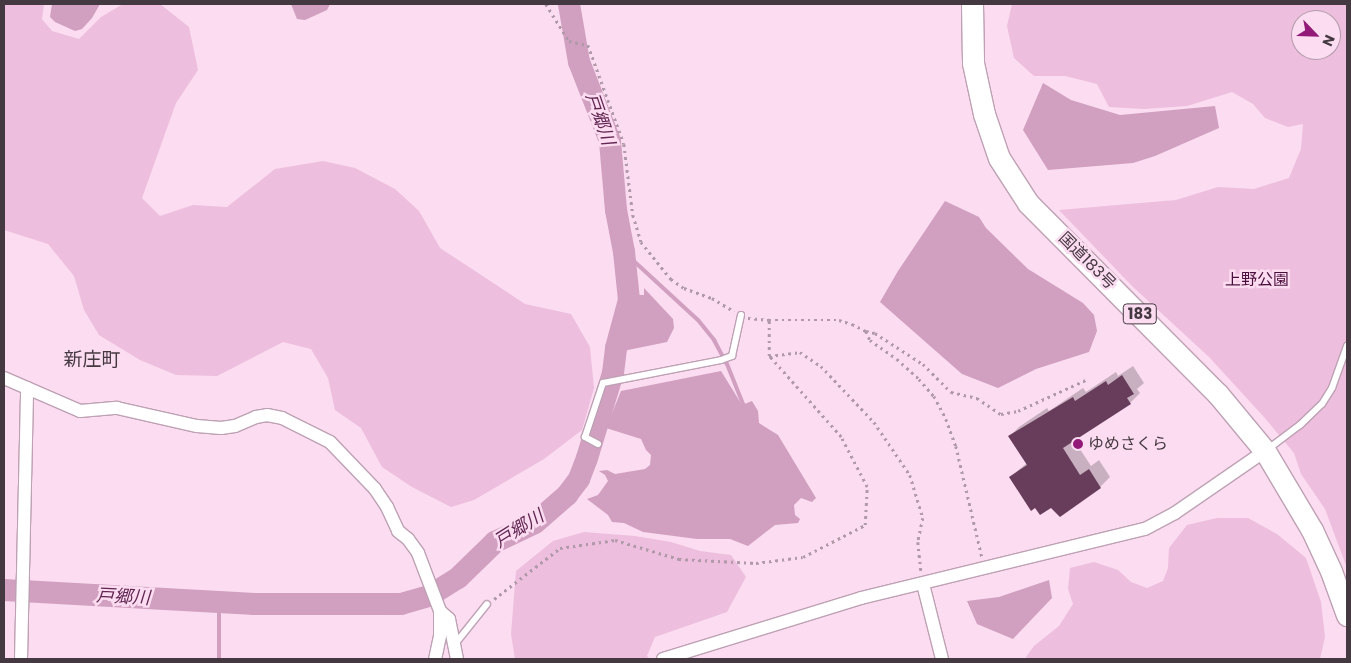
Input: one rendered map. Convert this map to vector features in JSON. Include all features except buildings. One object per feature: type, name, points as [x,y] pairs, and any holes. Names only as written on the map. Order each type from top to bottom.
[{"type":"highway","name":"国道183号","points":[[972,4],[973,63],[984,114],[999,158],[1028,203],[1217,393],[1265,451],[1312,530],[1331,571],[1347,615]]},
{"type":"street","points":[[4,378],[80,411],[116,408],[197,426],[221,428],[235,426],[256,417],[267,415],[282,418],[330,442],[376,489],[398,531],[408,539],[418,553],[440,611],[440,636],[434,659]]},
{"type":"street","points":[[21,659],[27,388]]},
{"type":"street","points":[[663,659],[861,598],[1145,529],[1175,513],[1265,451]]},
{"type":"street","points":[[923,584],[942,659]]},
{"type":"street","points":[[440,611],[449,619],[457,659]]},
{"type":"lane","points":[[598,444],[585,437],[602,383],[721,360],[732,356],[742,315]]},
{"type":"lane","points":[[1265,451],[1300,425],[1322,404],[1332,388],[1347,346]]},
{"type":"lane","points":[[455,644],[487,604]]},
{"type":"path","points":[[546,4],[569,41],[588,45],[624,144],[633,215],[641,242],[671,279],[679,285],[712,298],[749,318],[769,320],[839,320],[875,333],[923,364],[951,392],[978,398],[1001,414],[1018,411],[1088,379]]},
{"type":"path","points":[[487,604],[560,548],[615,540],[679,558],[756,563],[803,557],[865,525],[867,487],[841,437],[769,356],[769,320]]},
{"type":"path","points":[[866,331],[870,340],[897,359],[919,379],[934,396],[946,418],[956,446],[984,569]]},
{"type":"path","points":[[769,356],[800,352],[820,366],[874,422],[910,475],[923,518],[918,542],[923,584]]},
{"type":"green space","points":[[4,4],[44,4],[42,19],[52,31],[79,39],[101,17],[123,4],[160,4],[189,27],[198,70],[176,103],[142,198],[160,216],[193,205],[227,207],[275,169],[323,161],[355,168],[395,189],[419,211],[440,248],[525,304],[571,314],[590,347],[594,388],[582,430],[544,459],[474,500],[451,507],[412,487],[382,467],[361,428],[335,410],[328,378],[311,349],[283,342],[217,376],[176,375],[140,360],[99,335],[84,310],[74,276],[48,244],[4,230]]},
{"type":"green space","name":"上野公園","points":[[1012,4],[1347,4],[1347,568],[1325,509],[1301,474],[1294,453],[1209,357],[1132,286],[1059,210],[1176,200],[1218,187],[1254,189],[1289,178],[1301,149],[1303,124],[1288,127],[1265,118],[1253,104],[1232,92],[1187,106],[1144,109],[1109,107],[1097,84],[1065,76],[1034,76],[1014,58],[1007,26]]},
{"type":"green space","points":[[1217,518],[1248,518],[1277,534],[1306,558],[1321,602],[1325,637],[1320,659],[1027,659],[1026,657],[1034,646],[1059,626],[1073,604],[1068,589],[1070,568],[1094,562],[1118,570],[1131,582],[1147,588],[1163,581],[1168,568],[1169,548],[1187,525]]},
{"type":"green space","points":[[584,532],[635,536],[671,542],[700,551],[731,555],[746,577],[727,612],[655,637],[647,656],[650,659],[515,659],[511,634],[516,571],[553,541]]},
{"type":"shaded area","points":[[52,4],[100,4],[92,18],[82,29],[75,31],[55,22],[50,17]]},
{"type":"shaded area","points":[[291,4],[330,4],[327,10],[305,20],[297,19]]},
{"type":"shaded area","points":[[1043,83],[1071,100],[1120,115],[1215,106],[1219,128],[1155,156],[1133,163],[1048,170],[1023,130]]},
{"type":"shaded area","points":[[945,201],[979,217],[986,228],[1028,269],[1083,303],[1094,315],[1097,331],[1089,352],[1036,369],[998,388],[962,374],[880,302],[898,271]]},
{"type":"shaded area","points":[[635,288],[637,295],[644,295],[644,288],[673,319],[674,328],[667,342],[623,351],[634,310]]},
{"type":"shaded area","points":[[721,371],[742,405],[752,401],[758,411],[759,423],[778,435],[816,498],[812,502],[801,498],[794,505],[795,515],[800,519],[798,523],[775,525],[748,546],[730,539],[697,539],[643,532],[624,523],[612,522],[608,515],[587,499],[598,495],[608,481],[605,475],[599,471],[607,470],[615,474],[645,469],[650,465],[651,455],[646,450],[641,439],[606,428],[621,391]]},
{"type":"shaded area","points":[[1049,580],[1052,598],[1013,639],[977,624],[967,601],[999,597]]},
{"type":"waterway","name":"戸郷川","points":[[4,590],[255,604],[401,604],[429,596],[458,578],[495,542],[535,523],[567,495],[579,479],[587,458],[613,373],[616,348],[629,300],[624,252],[616,210],[610,141],[579,62],[569,4]]},
{"type":"waterway","points":[[624,252],[698,320],[714,340],[727,364],[745,409]]},
{"type":"waterway","points":[[219,600],[219,659]]},
{"type":"place","name":"ゆめさくら","points":[[1078,444]]},
{"type":"district","name":"新庄町","points":[[92,360]]}]
